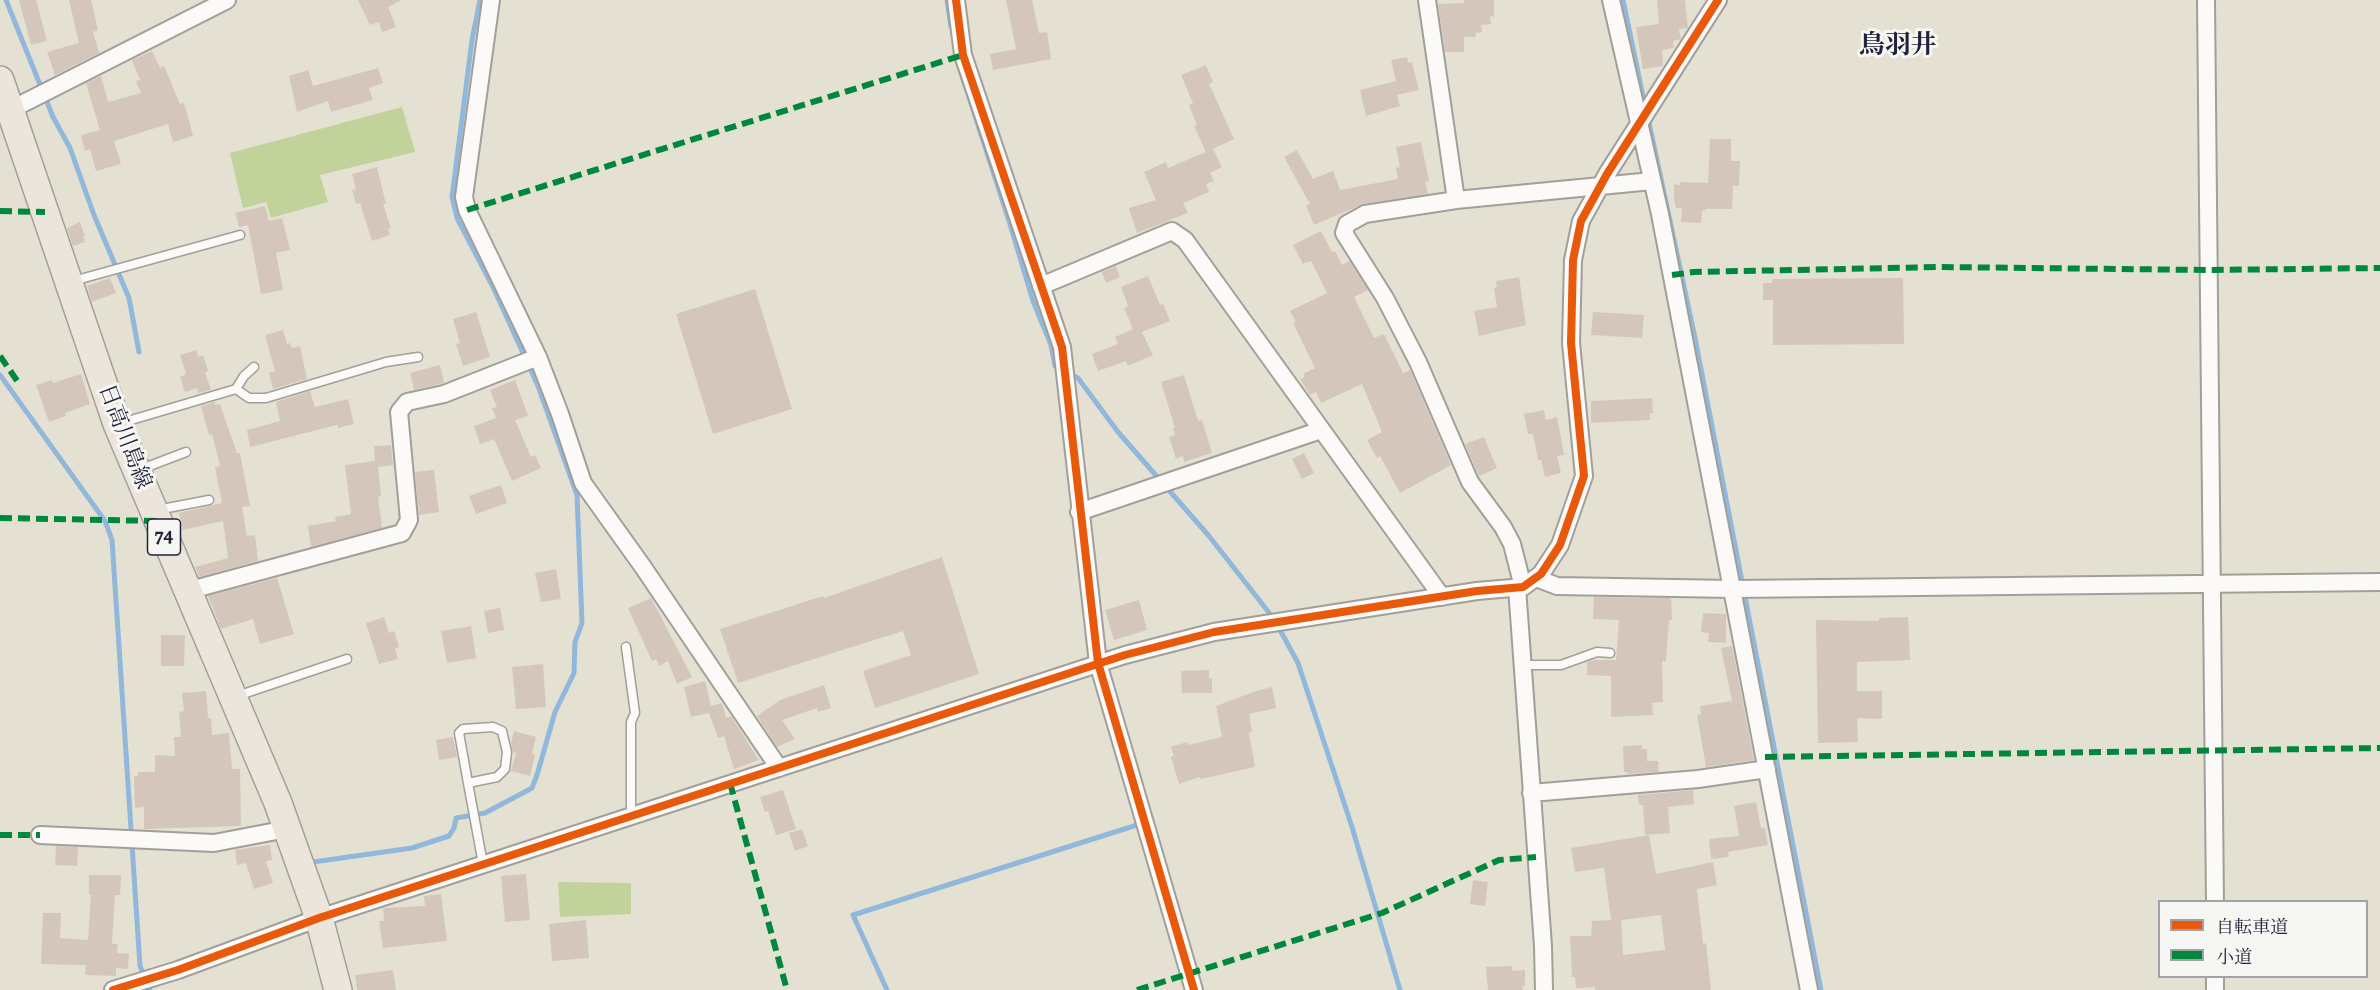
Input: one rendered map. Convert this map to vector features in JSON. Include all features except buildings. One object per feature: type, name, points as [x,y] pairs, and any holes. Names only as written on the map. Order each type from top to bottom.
[{"type":"main road","name":"日高川島線","points":[[0,80],[117,424],[287,829],[319,918],[338,990]]},
{"type":"street","points":[[10,110],[227,0]]},
{"type":"street","points":[[491,0],[464,197],[467,210],[538,357],[561,414],[583,483],[644,567],[779,768]]},
{"type":"street","points":[[956,0],[963,55],[1062,347],[1098,663],[1194,990]]},
{"type":"street","points":[[1427,0],[1456,200]]},
{"type":"street","points":[[1611,0],[1652,181],[1809,990]]},
{"type":"street","points":[[1525,584],[1541,574],[1560,545],[1584,476],[1570,343],[1573,260],[1581,221],[1638,125],[1718,0]]},
{"type":"street","points":[[2206,0],[2214,900]]},
{"type":"street","points":[[1544,990],[1543,946],[1521,665],[1525,584],[1512,544],[1503,527],[1470,482],[1413,353],[1385,298],[1344,233],[1347,224],[1365,214],[1456,200],[1652,181]]},
{"type":"street","points":[[1041,286],[1172,231],[1185,240],[1442,597]]},
{"type":"street","points":[[187,591],[402,533],[409,520],[399,412],[407,402],[444,394],[538,357]]},
{"type":"street","points":[[1079,512],[1321,430]]},
{"type":"street","points":[[113,990],[178,970],[319,918],[1098,663],[1214,632],[1525,584],[1733,589],[2380,582]]},
{"type":"street","points":[[1531,793],[1698,779],[1767,769]]},
{"type":"street","points":[[40,835],[214,843],[287,829]]},
{"type":"lane","points":[[70,282],[240,235]]},
{"type":"lane","points":[[236,388],[249,398],[266,398],[386,362],[418,357]]},
{"type":"lane","points":[[117,424],[236,388],[254,367]]},
{"type":"lane","points":[[136,471],[186,452]]},
{"type":"lane","points":[[153,511],[209,500]]},
{"type":"lane","points":[[626,647],[635,713],[630,722],[631,816]]},
{"type":"lane","points":[[1521,665],[1560,665],[1587,654],[1610,653]]},
{"type":"lane","points":[[232,698],[348,659]]},
{"type":"lane","points":[[468,783],[497,777],[505,769],[507,752],[502,731],[493,727],[463,729],[459,733],[468,783],[483,864]]},
{"type":"green space","points":[[402,107],[415,152],[320,175],[328,202],[271,218],[266,202],[243,208],[230,153]]},
{"type":"green space","points":[[558,882],[631,883],[631,914],[560,917]]},
{"type":"waterway","points":[[6,0],[53,117],[70,148],[94,215],[129,298],[139,352]]},
{"type":"waterway","points":[[313,862],[412,848],[449,836],[456,818],[485,813],[532,788],[555,712],[574,673],[575,642],[582,623],[577,495],[538,386],[493,287],[457,218],[452,197],[472,40],[480,0]]},
{"type":"waterway","points":[[947,0],[951,27]]},
{"type":"waterway","points":[[1623,0],[1645,106]]},
{"type":"waterway","points":[[957,60],[1033,301],[1051,345],[1055,366],[1078,378],[1118,432],[1209,536],[1274,619],[1298,663],[1352,827],[1400,990]]},
{"type":"waterway","points":[[1648,118],[1695,338],[1821,990]]},
{"type":"waterway","points":[[0,375],[105,521],[112,540],[140,966],[150,990]]},
{"type":"waterway","points":[[887,990],[853,915],[1137,825]]},
{"type":"marked path","points":[[467,210],[963,55]]},
{"type":"marked path","points":[[0,211],[45,212]]},
{"type":"marked path","points":[[1672,275],[1694,272],[1940,267],[2209,270],[2380,268]]},
{"type":"marked path","points":[[0,356],[20,385]]},
{"type":"marked path","points":[[0,518],[158,521]]},
{"type":"marked path","points":[[1765,757],[2380,748]]},
{"type":"marked path","points":[[730,783],[787,990]]},
{"type":"marked path","points":[[0,835],[40,835]]},
{"type":"marked path","points":[[1137,990],[1382,913],[1499,860],[1536,857]]},
{"type":"cycle path","points":[[956,0],[963,55],[1062,347],[1098,663],[1194,990]]},
{"type":"cycle path","points":[[113,990],[178,970],[319,918],[1125,655],[1214,632],[1477,591],[1523,587],[1541,574],[1560,545],[1584,476],[1571,343],[1573,260],[1581,221],[1607,174],[1718,0]]},
{"type":"district","name":"鳥羽井","points":[[1898,47]]}]
